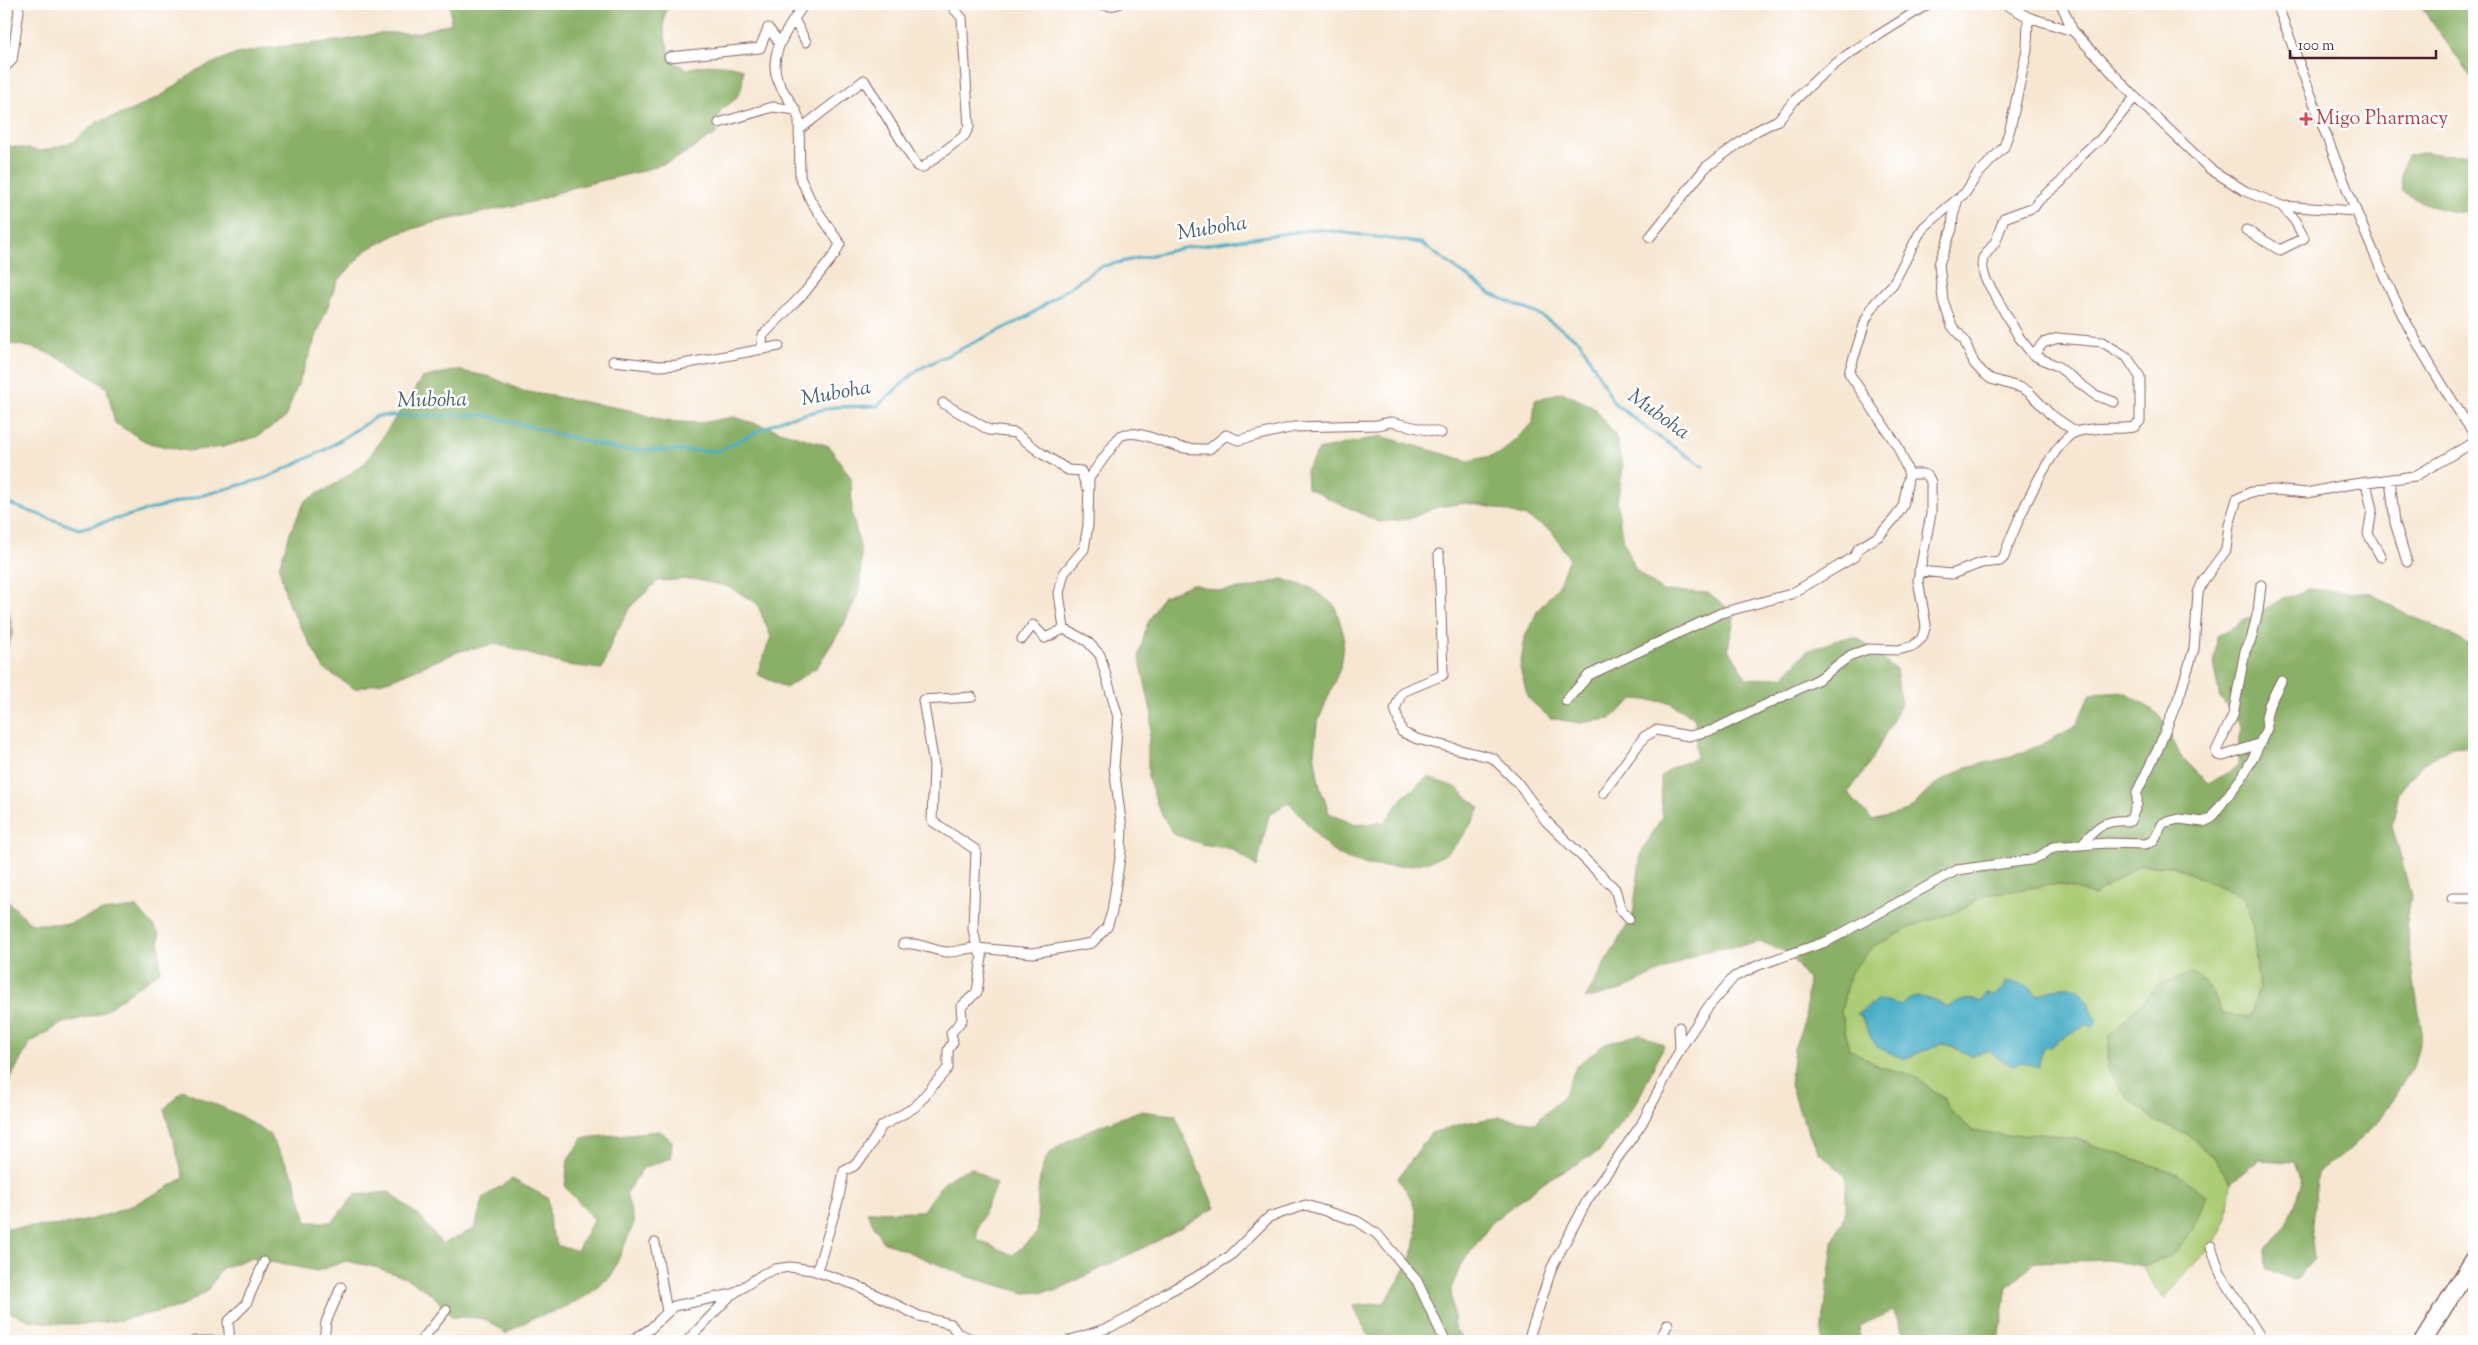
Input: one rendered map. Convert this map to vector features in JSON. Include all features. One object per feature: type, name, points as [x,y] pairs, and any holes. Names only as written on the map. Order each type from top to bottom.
[{"type":"highway","points":[[2423,1341],[2474,1259]]},
{"type":"street","points":[[4,68],[12,60],[19,11],[18,4]]},
{"type":"street","points":[[761,349],[763,335],[805,292],[835,254],[840,244],[811,201],[800,177],[800,129],[796,110],[778,83],[776,64],[779,42],[804,4]]},
{"type":"street","points":[[800,129],[864,80],[917,166],[922,168],[964,136],[968,127],[962,18],[950,4]]},
{"type":"street","points":[[1100,4],[1111,6],[1118,4]]},
{"type":"street","points":[[1650,237],[1706,168],[1756,131],[1778,120],[1794,100],[1846,55],[1928,4]]},
{"type":"street","points":[[2005,4],[2028,17],[2073,32]]},
{"type":"street","points":[[2061,4],[2073,32],[2135,97],[2210,169],[2255,196],[2282,206],[2355,211]]},
{"type":"street","points":[[2277,4],[2355,211],[2403,315],[2435,375],[2474,434]]},
{"type":"street","points":[[1566,701],[1588,675],[1721,613],[1791,594],[1854,557],[1859,548],[1879,536],[1895,518],[1903,506],[1910,474],[1898,446],[1849,374],[1861,331],[1875,303],[1893,284],[1924,227],[1966,192],[1976,176],[2004,147],[2010,129],[2027,50],[2028,17]]},
{"type":"street","points":[[794,19],[806,42]]},
{"type":"street","points":[[669,57],[760,48],[768,28],[779,42]]},
{"type":"street","points":[[2114,402],[2095,395],[2057,366],[2033,355],[2019,337],[1985,278],[1983,258],[1996,241],[2004,218],[2034,208],[2039,200],[2061,182],[2094,142],[2099,141],[2135,97]]},
{"type":"street","points":[[718,123],[772,107],[796,110]]},
{"type":"street","points":[[1958,199],[1952,216],[1952,229],[1939,264],[1943,300],[1952,326],[1964,340],[1974,363],[1982,372],[1991,379],[2022,388],[2050,414],[2076,432]]},
{"type":"street","points":[[2246,230],[2280,250],[2304,238],[2295,221],[2282,206]]},
{"type":"street","points":[[1919,571],[1952,574],[1981,563],[2000,561],[2052,455],[2065,438],[2076,432],[2134,427],[2140,421],[2140,377],[2127,357],[2102,342],[2084,339],[2051,339],[2033,355]]},
{"type":"street","points":[[613,361],[659,366],[678,365],[779,346]]},
{"type":"street","points":[[943,403],[989,430],[1015,433],[1041,453],[1068,470],[1081,471],[1090,496]]},
{"type":"street","points":[[1064,629],[1059,592],[1064,573],[1084,549],[1090,496],[1089,478],[1120,436],[1127,433],[1183,448],[1209,449],[1226,435],[1238,440],[1294,427],[1377,425],[1391,422],[1441,433]]},
{"type":"street","points":[[2082,844],[2102,824],[2110,821],[2130,821],[2135,814],[2136,792],[2165,731],[2194,649],[2198,593],[2203,581],[2226,550],[2229,525],[2237,499],[2251,492],[2274,490],[2308,493],[2366,482],[2415,476],[2474,442]]},
{"type":"street","points":[[1603,794],[1644,737],[1656,730],[1689,736],[1713,730],[1819,679],[1851,655],[1868,649],[1898,650],[1913,646],[1922,638],[1926,625],[1918,588],[1919,571],[1931,514],[1931,482],[1928,476],[1923,474],[1910,474]]},
{"type":"street","points":[[2390,479],[2395,523],[2407,562]]},
{"type":"street","points":[[2366,482],[2372,510],[2368,534],[2380,557]]},
{"type":"street","points":[[1439,554],[1443,675],[1402,692],[1395,709],[1402,732],[1417,739],[1493,758],[1517,782],[1546,821],[1615,889],[1621,910],[1629,919]]},
{"type":"street","points":[[2258,744],[2241,752],[2223,756],[2218,755],[2216,750],[2233,715],[2245,651],[2251,640],[2258,611],[2261,585]]},
{"type":"street","points":[[1022,639],[1034,625],[1044,638],[1064,629]]},
{"type":"street","points":[[903,944],[914,943],[948,952],[967,947],[1033,953],[1092,943],[1107,927],[1112,912],[1118,876],[1122,828],[1114,767],[1118,717],[1100,655],[1087,641],[1064,629]]},
{"type":"street","points":[[1528,1341],[1552,1267],[1588,1199],[1641,1125],[1680,1050],[1708,1007],[1734,977],[1759,965],[1828,941],[1957,870],[2030,860],[2042,855],[2053,847],[2082,844],[2146,844],[2154,840],[2163,823],[2179,819],[2203,822],[2210,819],[2242,777],[2253,758],[2267,728],[2266,718],[2269,705],[2282,681]]},
{"type":"street","points":[[817,1272],[838,1201],[844,1171],[854,1166],[865,1154],[882,1126],[916,1107],[948,1068],[948,1050],[953,1042],[951,1033],[962,1020],[961,1007],[977,992],[982,957],[977,948],[973,929],[976,850],[932,821],[934,765],[923,700],[972,697]]},
{"type":"street","points":[[2452,898],[2474,898]]},
{"type":"street","points":[[1679,1028],[1680,1050]]},
{"type":"street","points":[[1068,1341],[1104,1330],[1130,1317],[1166,1292],[1193,1279],[1230,1256],[1269,1217],[1306,1205],[1357,1221],[1377,1234],[1417,1281],[1445,1341]]},
{"type":"street","points":[[655,1243],[667,1312]]},
{"type":"street","points":[[2211,1246],[2220,1272],[2231,1293],[2263,1341]]},
{"type":"street","points":[[230,1341],[228,1322],[246,1304],[264,1262]]},
{"type":"street","points":[[687,1341],[732,1294],[775,1269],[802,1268],[856,1285],[919,1316],[951,1324],[957,1333],[977,1341]]},
{"type":"street","points":[[324,1341],[326,1322],[341,1287]]},
{"type":"street","points":[[631,1341],[650,1329],[674,1306],[732,1294]]},
{"type":"street","points":[[422,1341],[446,1310]]},
{"type":"street","points":[[1659,1341],[1668,1324]]},
{"type":"street","points":[[194,1341],[220,1341]]},
{"type":"green space","points":[[450,4],[669,4],[664,18],[664,25],[672,61],[687,69],[715,65],[743,69],[741,89],[732,102],[720,110],[716,134],[674,160],[642,171],[571,188],[536,201],[432,223],[397,234],[365,251],[337,282],[285,418],[256,437],[223,447],[188,451],[148,443],[115,423],[107,388],[96,380],[71,364],[45,352],[18,345],[4,344],[4,145],[42,151],[73,142],[97,122],[130,111],[164,94],[197,70],[232,55],[268,48],[345,40],[381,33],[416,33],[451,23]]},
{"type":"green space","points":[[2419,4],[2474,4],[2474,81]]},
{"type":"green space","points":[[2426,152],[2443,155],[2474,154],[2474,212],[2455,212],[2436,208],[2402,191],[2401,173],[2407,156]]},
{"type":"green space","points":[[456,370],[491,377],[523,391],[629,410],[664,421],[700,423],[734,417],[829,446],[851,478],[852,514],[861,551],[860,590],[843,626],[817,667],[786,688],[757,674],[771,637],[757,603],[726,586],[692,579],[658,581],[632,605],[614,636],[602,669],[566,665],[497,644],[460,651],[390,680],[355,689],[324,669],[288,604],[279,567],[290,533],[305,501],[337,483],[366,462],[422,378]]},
{"type":"green space","points":[[1562,392],[1594,407],[1615,435],[1623,468],[1617,501],[1622,537],[1636,570],[1662,591],[1709,593],[1735,614],[1728,648],[1747,679],[1783,677],[1807,651],[1843,638],[1858,638],[1896,670],[1901,704],[1870,763],[1848,793],[1872,820],[1908,811],[1934,785],[1967,767],[2011,757],[2043,744],[2076,726],[2090,694],[2126,692],[2161,716],[2180,755],[2209,784],[2238,766],[2241,725],[2220,698],[2214,668],[2217,636],[2281,600],[2309,589],[2371,593],[2401,612],[2435,626],[2474,648],[2474,745],[2452,747],[2422,764],[2399,792],[2392,826],[2411,895],[2406,929],[2422,1033],[2413,1067],[2376,1125],[2350,1149],[2318,1172],[2311,1232],[2314,1259],[2295,1280],[2267,1270],[2266,1249],[2286,1224],[2302,1185],[2294,1162],[2259,1160],[2231,1182],[2214,1157],[2187,1134],[2155,1121],[2128,1098],[2107,1070],[2110,1035],[2160,984],[2194,973],[2212,990],[2221,1014],[2250,1017],[2259,989],[2252,919],[2244,897],[2173,866],[2140,865],[2094,895],[2059,884],[1989,894],[1953,913],[1915,925],[1873,947],[1849,974],[1841,1012],[1849,1049],[1880,1067],[1912,1075],[1943,1097],[1948,1109],[1972,1130],[2007,1136],[2041,1133],[2076,1139],[2178,1174],[2206,1195],[2194,1228],[2172,1256],[2143,1266],[2108,1260],[2035,1262],[2007,1287],[1999,1341],[1907,1341],[1893,1311],[1859,1326],[1860,1341],[1821,1341],[1833,1242],[1846,1211],[1846,1176],[1819,1152],[1802,1119],[1790,1085],[1794,1049],[1806,1016],[1808,979],[1788,953],[1762,942],[1701,952],[1621,990],[1585,999],[1633,914],[1641,853],[1662,817],[1661,777],[1671,768],[1696,758],[1695,719],[1669,702],[1634,699],[1610,719],[1580,723],[1550,718],[1528,698],[1520,668],[1525,637],[1538,610],[1558,587],[1569,558],[1552,531],[1526,517],[1496,508],[1466,503],[1437,507],[1409,519],[1379,522],[1307,488],[1306,470],[1319,450],[1381,436],[1468,461],[1500,454],[1533,423],[1535,400]]},
{"type":"green space","points":[[1282,579],[1311,588],[1335,606],[1344,636],[1340,668],[1317,724],[1314,753],[1319,784],[1329,813],[1355,825],[1385,822],[1403,797],[1428,777],[1457,788],[1480,808],[1463,836],[1446,854],[1428,861],[1402,866],[1362,864],[1333,851],[1289,802],[1269,815],[1257,867],[1232,849],[1202,844],[1173,834],[1158,807],[1148,777],[1148,747],[1152,715],[1139,655],[1147,625],[1162,597],[1192,584],[1221,591],[1250,588]]},
{"type":"green space","points":[[4,586],[13,632],[4,657]]},
{"type":"green space","points":[[2140,865],[2173,866],[2244,897],[2252,919],[2259,989],[2250,1017],[2221,1014],[2212,990],[2194,973],[2160,984],[2110,1035],[2107,1069],[2128,1098],[2155,1121],[2187,1134],[2214,1157],[2231,1182],[2227,1218],[2212,1248],[2187,1271],[2165,1298],[2150,1280],[2143,1266],[2172,1256],[2178,1174],[2076,1139],[2041,1133],[2007,1136],[1972,1130],[1948,1109],[1943,1097],[1912,1075],[1880,1067],[1849,1049],[1841,1012],[1849,974],[1873,947],[1915,925],[1953,913],[1989,894],[2059,884],[2094,895]]},
{"type":"green space","points":[[4,895],[6,900],[32,924],[68,924],[102,911],[137,907],[159,933],[160,971],[100,1014],[63,1023],[30,1043],[4,1090]]},
{"type":"green space","points":[[1640,1034],[1664,1045],[1637,1102],[1600,1151],[1545,1181],[1493,1221],[1461,1265],[1451,1289],[1454,1328],[1465,1341],[1371,1341],[1353,1306],[1384,1303],[1399,1281],[1411,1258],[1417,1233],[1417,1220],[1413,1202],[1398,1178],[1431,1133],[1465,1123],[1500,1117],[1535,1123],[1563,1097],[1577,1065],[1605,1044]]},
{"type":"green space","points":[[183,1090],[239,1115],[269,1134],[294,1177],[307,1222],[332,1222],[355,1195],[389,1192],[419,1216],[442,1244],[474,1229],[484,1197],[512,1179],[548,1198],[550,1229],[558,1246],[577,1251],[594,1219],[565,1187],[568,1159],[583,1138],[660,1131],[672,1141],[671,1158],[643,1168],[626,1193],[634,1223],[611,1276],[588,1295],[561,1309],[533,1318],[505,1334],[492,1323],[481,1319],[452,1317],[432,1294],[406,1278],[375,1267],[346,1261],[317,1271],[250,1258],[222,1268],[206,1292],[180,1307],[120,1320],[90,1324],[59,1324],[29,1320],[4,1310],[4,1228],[57,1225],[101,1217],[162,1191],[184,1178],[164,1109]]},
{"type":"green space","points":[[1139,1111],[1175,1115],[1215,1208],[1161,1239],[1055,1291],[1025,1293],[966,1276],[882,1241],[867,1212],[923,1211],[933,1195],[948,1179],[972,1168],[996,1184],[977,1229],[977,1240],[1013,1255],[1037,1233],[1040,1177],[1045,1160],[1051,1152],[1088,1131]]},
{"type":"water","points":[[2012,982],[2031,988],[2037,995],[2062,987],[2077,987],[2089,1004],[2091,1013],[2097,1019],[2095,1025],[2090,1026],[2088,1023],[2050,1046],[2043,1047],[2038,1068],[2023,1062],[2014,1065],[2000,1060],[1990,1051],[1970,1055],[1943,1043],[1904,1059],[1876,1047],[1860,1015],[1857,1014],[1878,1000],[1892,1002],[1900,1006],[1906,1001],[1917,997],[1935,1001],[1947,1007],[1968,1000],[1981,1002],[1986,994],[1994,996],[2002,990],[2005,983]]},
{"type":"waterway","name":"Muboha","points":[[4,502],[79,529],[266,478],[325,450],[377,416],[484,415],[620,450],[718,451],[783,419],[834,407],[877,406],[919,369],[1027,317],[1099,267],[1183,248],[1316,229],[1421,243],[1491,294],[1540,315],[1580,341],[1614,403],[1653,433],[1703,466]]},
{"type":"place","name":"Migo Pharmacy","points":[[2306,119]]}]
